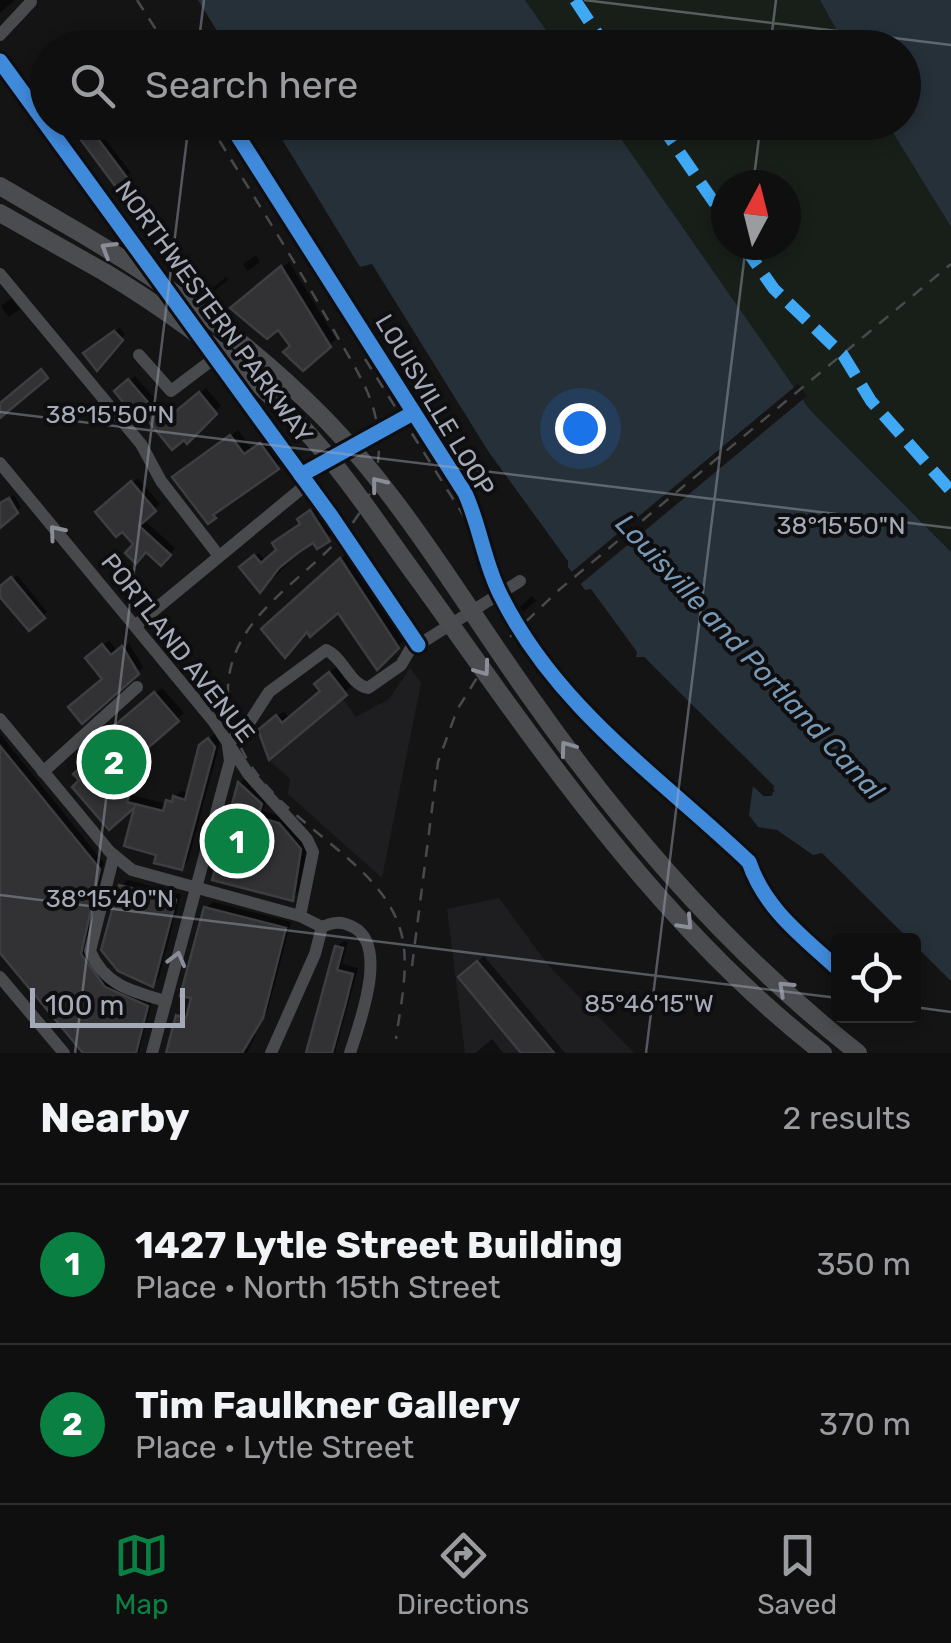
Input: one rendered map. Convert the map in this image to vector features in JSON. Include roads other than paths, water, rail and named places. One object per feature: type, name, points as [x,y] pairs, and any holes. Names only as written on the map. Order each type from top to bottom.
[{"type":"highway","points":[[0,186],[212,316],[320,414],[427,548],[576,761],[675,881],[741,949],[858,1053]]},
{"type":"highway","points":[[0,213],[106,273],[226,356],[304,430],[355,489],[598,825],[724,963],[823,1053]]},
{"type":"street","points":[[0,34],[30,2]]},
{"type":"street","name":"NORTHWESTERN PARKWAY","points":[[0,61],[30,102]]},
{"type":"street","name":"NORTHWESTERN PARKWAY","points":[[58,140],[307,484],[416,643]]},
{"type":"street","points":[[3,283],[140,444],[161,481],[220,556]]},
{"type":"street","points":[[139,355],[170,391],[216,357]]},
{"type":"street","name":"PORTLAND AVENUE","points":[[2,470],[135,626],[228,743],[248,775],[306,839],[313,852],[300,916]]},
{"type":"street","points":[[135,626],[307,484]]},
{"type":"street","points":[[152,1053],[230,761],[228,743],[245,730],[269,692],[326,650],[342,661],[359,686],[368,688],[401,665],[416,643],[520,581]]},
{"type":"street","points":[[44,772],[137,686]]},
{"type":"street","points":[[0,719],[114,855],[142,876],[300,916],[322,927],[344,924],[367,936],[371,945],[366,1001],[350,1053]]},
{"type":"street","points":[[114,855],[90,951],[92,958],[120,988],[166,1001]]},
{"type":"street","points":[[271,1053],[308,972],[322,927]]},
{"type":"street","points":[[0,977],[64,1053]]},
{"type":"water","points":[[198,0],[525,0],[546,30],[217,30]]},
{"type":"water","points":[[820,0],[951,0],[951,227],[897,140],[921,140],[921,30],[837,30]]},
{"type":"water","name":"Louisville and Portland Canal","points":[[282,140],[622,140],[810,410],[951,552],[951,981],[921,951],[921,933],[903,933],[822,853],[813,855],[777,830],[758,827],[749,815],[753,786],[764,796],[775,791],[644,657],[636,657],[637,652],[591,589],[585,590],[488,451],[372,264],[360,267]]},
{"type":"railway","points":[[137,0],[156,30]]},
{"type":"railway","points":[[219,140],[360,376],[377,425],[376,474],[360,513],[244,635],[230,673],[231,719],[245,755],[266,786],[351,861],[376,886],[395,915],[405,960],[396,1039]]},
{"type":"railway","points":[[412,966],[438,762],[457,710],[491,655],[560,589],[951,264]]},
{"type":"railway","points":[[365,359],[467,521]]},
{"type":"place","name":"Tim Faulkner Gallery","points":[[114,762]]},
{"type":"place","name":"1427 Lytle Street Building","points":[[237,841]]}]
